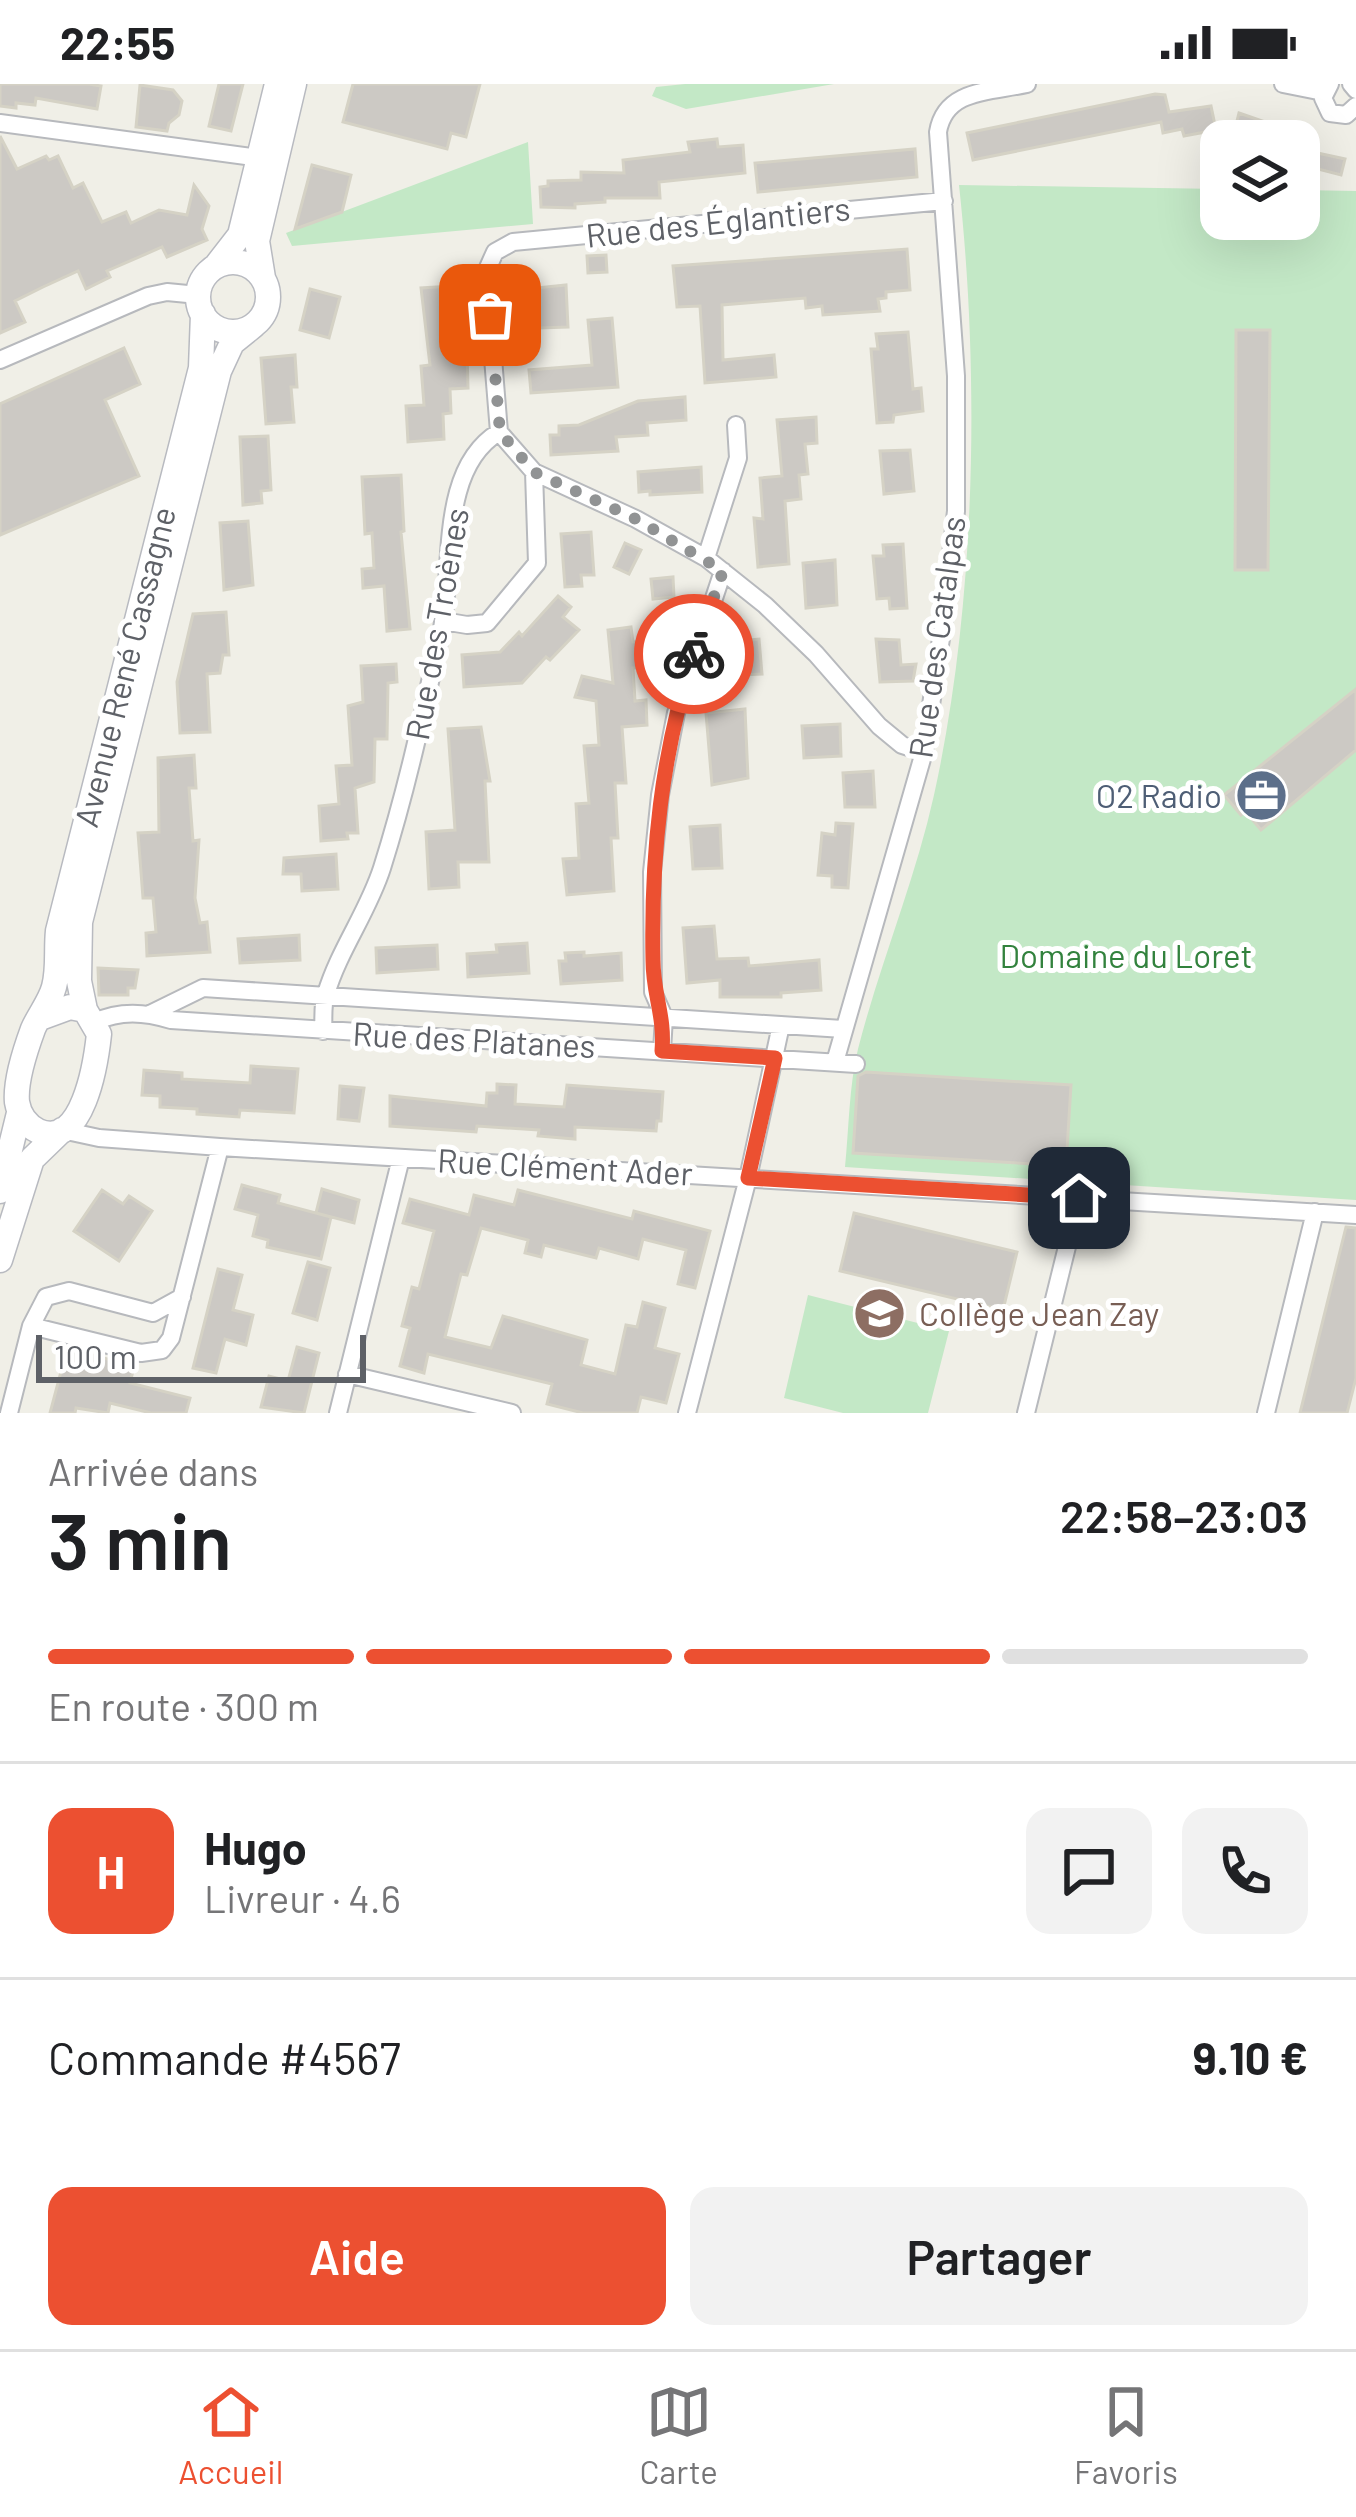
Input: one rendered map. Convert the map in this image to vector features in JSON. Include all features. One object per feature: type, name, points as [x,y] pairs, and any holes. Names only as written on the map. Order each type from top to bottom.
[{"type":"main road","name":"Avenue René Cassagne","points":[[0,1260],[32,1160],[43,1144],[76,1119],[86,1097],[98,1045],[79,981],[80,922],[219,374],[232,343],[260,319],[268,299],[257,241],[277,84]]},
{"type":"main road","name":"Avenue René Cassagne","points":[[0,1191],[19,1113],[16,1094],[34,1025],[55,985],[58,931],[201,368],[203,278],[240,235],[294,84]]},
{"type":"main road","points":[[216,266],[237,262],[262,278]]},
{"type":"main road","points":[[200,305],[210,323],[231,332],[253,326]]},
{"type":"main road","points":[[40,1018],[70,1007],[90,1016]]},
{"type":"main road","points":[[19,1113],[31,1128],[45,1134],[62,1130]]},
{"type":"street","name":"Rue des Catalpas","points":[[835,1063],[923,752],[944,626],[956,511],[956,376],[938,132],[941,116],[950,103],[965,97],[1027,84]]},
{"type":"street","points":[[1283,84],[1327,88],[1323,104],[1335,115],[1346,115],[1356,106]]},
{"type":"street","points":[[0,123],[267,159]]},
{"type":"street","name":"Rue des Églantiers","points":[[500,432],[487,272],[495,252],[512,242],[944,201]]},
{"type":"street","points":[[0,359],[148,296],[166,292],[200,305]]},
{"type":"street","points":[[706,558],[738,458],[736,424]]},
{"type":"street","points":[[500,432],[534,472],[706,558],[766,605],[817,654],[878,726],[902,745],[923,752]]},
{"type":"street","name":"Rue des Troènes","points":[[325,996],[380,874],[415,753],[443,621],[456,502],[486,440],[500,432]]},
{"type":"street","points":[[443,621],[487,623],[536,563],[534,472]]},
{"type":"street","points":[[662,1051],[664,1017],[653,992],[652,872],[660,795],[676,713],[723,571]]},
{"type":"street","points":[[150,1014],[203,988],[843,1028]]},
{"type":"street","points":[[323,1030],[325,996]]},
{"type":"street","name":"Rue des Platanes","points":[[90,1016],[150,1014],[171,1020],[856,1064]]},
{"type":"street","points":[[687,1413],[748,1178],[781,1025]]},
{"type":"street","name":"Rue Clément Ader","points":[[62,1130],[99,1138],[220,1147],[1356,1215]]},
{"type":"street","points":[[31,1326],[141,1353],[162,1350],[171,1338],[220,1147]]},
{"type":"street","points":[[338,1413],[401,1158]]},
{"type":"street","points":[[1026,1413],[1079,1198]]},
{"type":"street","points":[[1266,1413],[1315,1212]]},
{"type":"street","points":[[9,1413],[31,1326],[46,1298],[69,1291],[153,1312],[182,1297]]},
{"type":"street","points":[[347,1374],[512,1413]]},
{"type":"green space","points":[[834,84],[686,109],[652,96],[656,87]]},
{"type":"green space","points":[[528,142],[533,224],[292,246],[286,233]]},
{"type":"green space","name":"Domaine du Loret","points":[[959,185],[1200,189],[1200,240],[1320,240],[1320,190],[1356,191],[1356,1200],[845,1167],[858,1049],[926,827],[959,647],[970,491],[966,259]]},
{"type":"green space","points":[[808,1295],[949,1331],[928,1413],[843,1413],[784,1398]]},
{"type":"building","points":[[0,84],[101,86],[97,109],[36,98],[35,105],[16,103],[16,108],[0,106]]},
{"type":"building","points":[[219,84],[243,84],[231,131],[209,126]]},
{"type":"building","points":[[353,84],[480,84],[466,137],[451,133],[447,149],[343,122]]},
{"type":"building","points":[[140,85],[173,90],[182,101],[167,131],[136,127]]},
{"type":"building","points":[[1155,94],[1165,95],[1169,112],[1211,106],[1214,120],[1200,120],[1200,133],[1184,136],[1182,129],[1163,133],[1161,122],[973,160],[967,133]]},
{"type":"building","points":[[0,136],[17,169],[46,156],[49,160],[58,156],[73,188],[83,183],[102,222],[126,212],[131,223],[159,210],[187,215],[194,185],[209,206],[202,229],[207,240],[167,257],[162,247],[107,271],[110,277],[86,289],[78,271],[15,301],[25,322],[0,333]]},
{"type":"building","points":[[717,139],[718,147],[743,145],[745,173],[659,182],[660,198],[605,198],[605,202],[575,204],[575,208],[541,207],[540,187],[548,186],[548,181],[581,180],[581,172],[624,173],[623,160],[690,152],[688,142]]},
{"type":"building","points":[[915,149],[917,177],[758,192],[755,163]]},
{"type":"building","points":[[1320,154],[1345,159],[1341,175],[1320,170]]},
{"type":"building","points":[[312,165],[351,175],[342,212],[295,229]]},
{"type":"building","points":[[907,249],[910,290],[886,292],[886,298],[878,299],[880,311],[823,315],[822,306],[806,308],[805,298],[722,305],[723,360],[774,355],[776,377],[705,383],[700,306],[677,307],[673,266]]},
{"type":"building","points":[[606,255],[607,272],[588,273],[587,256]]},
{"type":"building","points":[[566,285],[568,327],[539,328],[536,288]]},
{"type":"building","points":[[452,286],[454,352],[467,351],[468,388],[450,389],[451,413],[443,414],[444,439],[408,442],[406,406],[424,405],[421,366],[430,365],[421,288]]},
{"type":"building","points":[[310,289],[340,297],[329,338],[300,330]]},
{"type":"building","points":[[612,318],[618,387],[531,393],[529,370],[592,365],[588,320]]},
{"type":"building","points":[[1236,330],[1270,330],[1268,570],[1235,570]]},
{"type":"building","points":[[908,332],[913,389],[921,388],[923,411],[877,423],[871,349],[878,349],[876,334]]},
{"type":"building","points":[[124,348],[140,384],[105,400],[139,476],[0,535],[0,404]]},
{"type":"building","points":[[295,355],[294,422],[266,424],[261,358]]},
{"type":"building","points":[[685,397],[686,420],[647,423],[648,435],[616,437],[618,451],[551,455],[550,435],[559,435],[559,426],[579,425],[638,401]]},
{"type":"building","points":[[816,417],[817,443],[805,444],[808,474],[799,475],[801,499],[785,501],[789,564],[758,567],[754,518],[763,519],[760,478],[782,476],[777,420]]},
{"type":"building","points":[[268,436],[271,490],[261,491],[262,503],[243,505],[240,437]]},
{"type":"building","points":[[910,450],[914,491],[884,494],[880,451]]},
{"type":"building","points":[[701,467],[702,492],[639,492],[638,472]]},
{"type":"building","points":[[401,475],[410,629],[387,631],[384,586],[363,588],[362,569],[374,568],[372,533],[365,534],[362,477]]},
{"type":"building","points":[[248,521],[253,585],[224,590],[220,523]]},
{"type":"building","points":[[591,532],[594,575],[581,575],[582,586],[565,587],[561,534]]},
{"type":"building","points":[[625,543],[641,550],[629,574],[614,567]]},
{"type":"building","points":[[903,544],[907,608],[890,609],[889,598],[877,599],[873,556],[884,556],[883,545]]},
{"type":"building","points":[[835,560],[837,605],[806,608],[803,563]]},
{"type":"building","points":[[673,577],[674,597],[653,599],[651,579]]},
{"type":"building","points":[[558,596],[571,607],[563,617],[579,630],[550,660],[546,657],[522,683],[464,687],[462,655],[500,652],[519,632],[522,636]]},
{"type":"building","points":[[226,612],[229,655],[223,655],[220,673],[207,674],[210,732],[180,733],[177,682],[193,614]]},
{"type":"building","points":[[631,627],[633,642],[649,641],[651,667],[633,668],[635,701],[646,700],[647,725],[622,727],[626,783],[615,783],[614,891],[567,895],[563,859],[579,858],[576,804],[589,803],[584,746],[599,745],[596,701],[575,697],[582,676],[613,683],[608,630]]},
{"type":"building","points":[[759,639],[762,674],[739,675],[736,641]]},
{"type":"building","points":[[876,639],[899,640],[901,665],[916,664],[913,681],[880,682]]},
{"type":"building","points":[[396,664],[397,682],[388,683],[387,739],[375,739],[374,782],[355,788],[358,833],[347,833],[348,839],[321,841],[319,806],[339,804],[336,766],[352,765],[348,706],[363,702],[361,666]]},
{"type":"building","points":[[1356,689],[1356,750],[1261,830],[1245,811],[1241,815],[1224,795]]},
{"type":"building","points":[[745,709],[748,778],[712,785],[706,713]]},
{"type":"building","points":[[840,724],[841,756],[804,758],[802,726]]},
{"type":"building","points":[[481,727],[490,781],[485,781],[489,862],[458,862],[459,887],[429,889],[426,832],[455,830],[448,729]]},
{"type":"building","points":[[194,755],[196,788],[189,788],[193,841],[199,840],[195,898],[200,923],[207,922],[210,952],[147,956],[146,933],[156,932],[153,898],[143,898],[138,833],[159,832],[158,758]]},
{"type":"building","points":[[873,771],[875,807],[845,807],[843,773]]},
{"type":"building","points":[[836,823],[853,824],[848,888],[832,887],[832,876],[818,875],[822,833],[835,835]]},
{"type":"building","points":[[720,825],[722,868],[693,869],[690,827]]},
{"type":"building","points":[[336,854],[338,889],[302,891],[301,874],[283,874],[284,858]]},
{"type":"building","points":[[714,926],[717,959],[748,958],[749,966],[819,960],[821,990],[781,993],[781,997],[720,997],[720,980],[687,983],[683,928]]},
{"type":"building","points":[[299,935],[300,960],[240,963],[238,939]]},
{"type":"building","points":[[527,943],[529,973],[468,977],[467,954],[497,952],[496,945]]},
{"type":"building","points":[[437,945],[438,969],[377,973],[376,948]]},
{"type":"building","points":[[584,952],[584,956],[621,953],[622,980],[561,984],[559,961],[566,961],[565,953]]},
{"type":"building","points":[[98,968],[138,970],[135,988],[128,988],[128,995],[99,995]]},
{"type":"building","points":[[251,1066],[298,1069],[294,1113],[197,1114],[197,1109],[160,1107],[160,1096],[142,1095],[144,1070],[182,1073],[182,1079],[250,1083]]},
{"type":"building","points":[[866,1072],[1071,1085],[1066,1166],[853,1153],[858,1076]]},
{"type":"building","points":[[497,1084],[516,1085],[515,1104],[564,1107],[567,1085],[663,1092],[661,1121],[656,1131],[575,1127],[575,1139],[538,1136],[539,1130],[477,1126],[476,1132],[390,1126],[390,1096],[486,1106],[487,1093],[497,1093]]},
{"type":"building","points":[[340,1086],[364,1088],[359,1121],[338,1119]]},
{"type":"building","points":[[242,1185],[280,1195],[278,1203],[331,1217],[321,1259],[267,1247],[268,1240],[253,1236],[258,1215],[235,1209]]},
{"type":"building","points":[[322,1189],[359,1200],[354,1223],[316,1213]]},
{"type":"building","points":[[102,1190],[123,1204],[129,1196],[152,1211],[119,1261],[74,1231]]},
{"type":"building","points":[[518,1190],[632,1219],[634,1211],[710,1231],[695,1288],[678,1284],[686,1250],[643,1239],[638,1259],[599,1248],[596,1258],[544,1245],[541,1257],[525,1253],[528,1240],[481,1228],[467,1275],[461,1274],[445,1337],[491,1348],[503,1316],[587,1340],[581,1365],[615,1374],[626,1325],[637,1327],[643,1302],[665,1308],[655,1348],[679,1354],[666,1403],[641,1397],[637,1413],[583,1413],[547,1404],[552,1384],[428,1354],[424,1373],[400,1366],[410,1328],[402,1326],[412,1287],[419,1289],[434,1231],[403,1223],[410,1199],[469,1215],[474,1195],[514,1205]]},
{"type":"building","points":[[854,1213],[1017,1252],[1003,1310],[840,1271]]},
{"type":"building","points":[[1346,1227],[1356,1228],[1356,1378],[1347,1413],[1300,1413]]},
{"type":"building","points":[[308,1262],[330,1268],[317,1320],[293,1313]]},
{"type":"building","points":[[218,1269],[242,1275],[233,1310],[253,1315],[246,1345],[225,1339],[216,1373],[193,1368]]},
{"type":"building","points":[[297,1347],[319,1353],[304,1413],[261,1407],[269,1376],[288,1381]]},
{"type":"building","points":[[67,1349],[124,1363],[123,1368],[133,1371],[130,1383],[190,1398],[186,1413],[151,1413],[110,1403],[108,1413],[76,1408],[75,1413],[50,1413]]},
{"type":"way so far","points":[[490,315],[500,432],[534,472],[636,519],[723,571],[694,654]]},
{"type":"place","name":"O2 Radio","points":[[1261,796]]},
{"type":"place","name":"Collège Jean Zay","points":[[880,1314]]},
{"type":"route","points":[[694,654],[676,713],[660,795],[652,872],[653,992],[664,1017],[662,1051],[775,1058],[748,1178],[1079,1198]]}]
